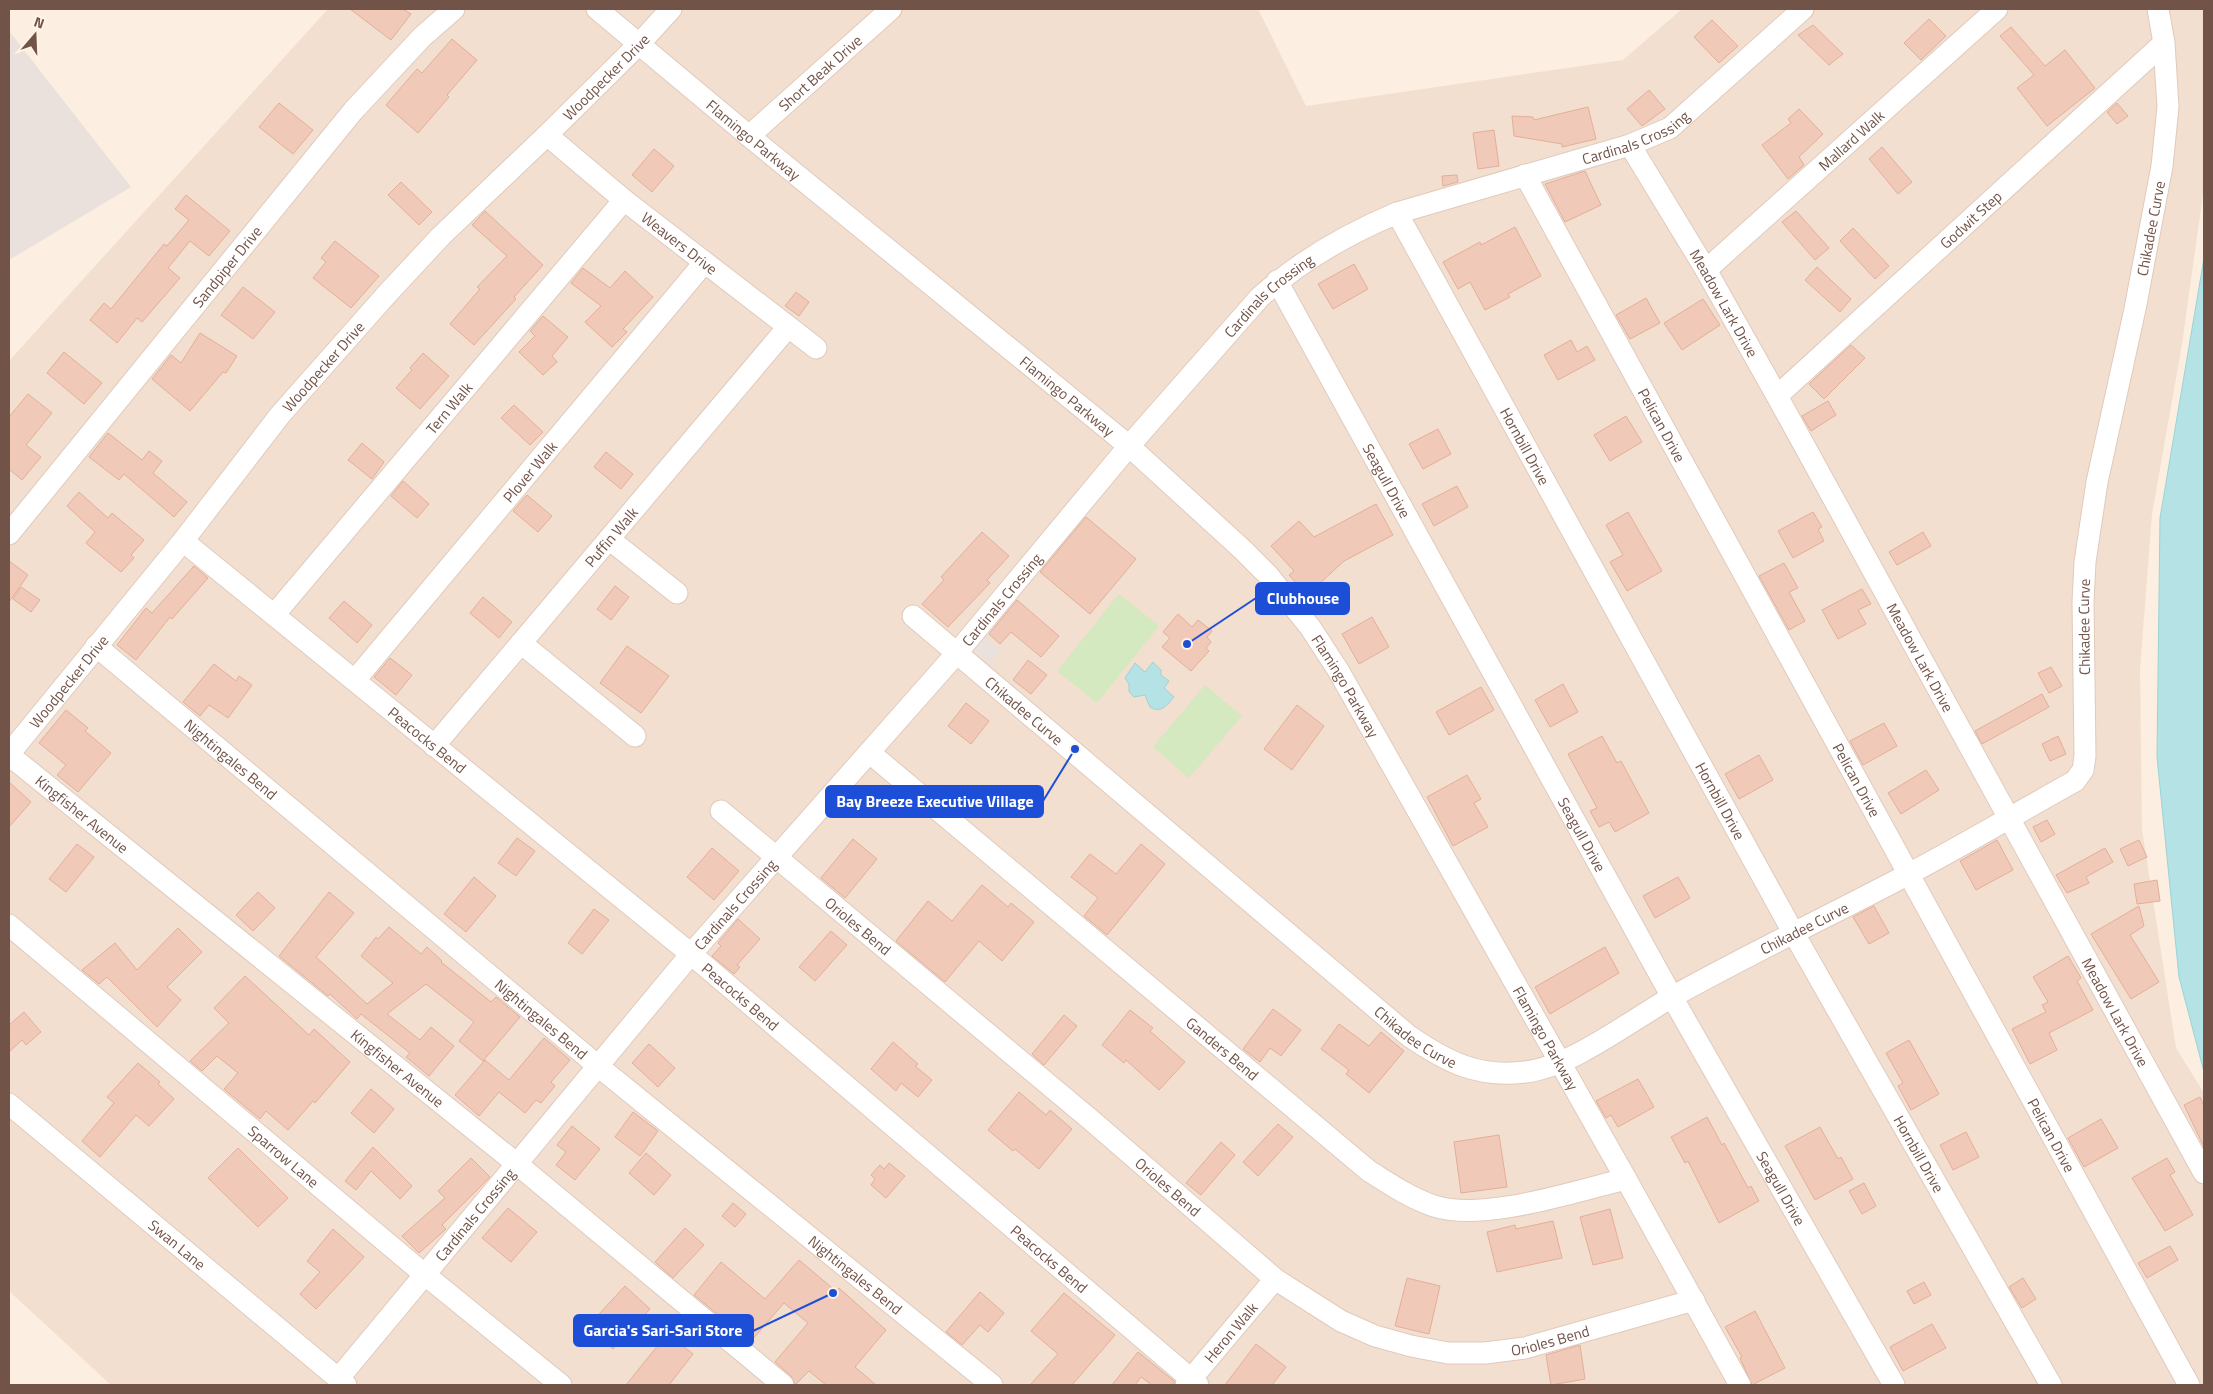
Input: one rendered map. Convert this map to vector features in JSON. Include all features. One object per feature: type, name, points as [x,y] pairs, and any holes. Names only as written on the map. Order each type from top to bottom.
[{"type":"street","name":"Sandpiper Drive","points":[[9,534],[353,112],[422,37],[454,9]]},
{"type":"street","name":"Flamingo Parkway","points":[[597,9],[749,136],[1129,446],[1268,575],[1310,627],[1338,670],[1626,1179],[1740,1385]]},
{"type":"street","name":"Woodpecker Drive","points":[[9,755],[183,541],[280,415],[387,294],[441,236],[640,43],[671,9]]},
{"type":"street","name":"Short Beak Drive","points":[[749,136],[890,9]]},
{"type":"street","name":"Cardinals Crossing","points":[[342,1382],[424,1274],[691,954],[956,654],[1129,446],[1260,296],[1277,281],[1335,242],[1363,227],[1397,213],[1630,145],[1670,128],[1803,9]]},
{"type":"street","name":"Mallard Walk","points":[[1706,270],[1997,9]]},
{"type":"street","name":"Chikadee Curve","points":[[913,616],[1409,1036],[1436,1055],[1463,1068],[1494,1074],[1526,1072],[1560,1064],[1672,997],[1793,932],[1908,875],[2008,819],[2075,781],[2083,770],[2085,756],[2083,602],[2085,562],[2097,482],[2135,308],[2162,166],[2168,107],[2164,43],[2158,9]]},
{"type":"street","name":"Godwit Step","points":[[1777,396],[2164,43]]},
{"type":"street","name":"Weavers Drive","points":[[546,135],[624,200],[816,348]]},
{"type":"street","name":"Meadow Lark Drive","points":[[1630,145],[1706,270],[1777,396],[2204,1173]]},
{"type":"street","name":"Pelican Drive","points":[[1525,175],[2189,1385]]},
{"type":"street","name":"Tern Walk","points":[[274,615],[624,200]]},
{"type":"street","name":"Hornbill Drive","points":[[1397,213],[1793,932],[2051,1385]]},
{"type":"street","name":"Plover Walk","points":[[355,680],[704,263]]},
{"type":"street","name":"Seagull Drive","points":[[1277,281],[1672,997],[1894,1385]]},
{"type":"street","name":"Puffin Walk","points":[[434,746],[788,327]]},
{"type":"street","points":[[609,539],[677,593]]},
{"type":"street","name":"Peacocks Bend","points":[[183,541],[691,954],[1191,1384]]},
{"type":"street","points":[[521,642],[635,736]]},
{"type":"street","name":"Nightingales Bend","points":[[96,646],[598,1066],[992,1385]]},
{"type":"street","name":"Ganders Bend","points":[[870,753],[1369,1171],[1400,1191],[1435,1206],[1467,1211],[1498,1209],[1524,1204],[1626,1179]]},
{"type":"street","name":"Kingfisher Avenue","points":[[9,755],[516,1164],[783,1385]]},
{"type":"street","name":"Orioles Bend","points":[[721,811],[1091,1120],[1275,1279],[1341,1322],[1375,1336],[1411,1346],[1448,1353],[1485,1353],[1525,1348],[1694,1300]]},
{"type":"street","name":"Sparrow Lane","points":[[9,925],[424,1274],[561,1385]]},
{"type":"street","name":"Swan Lane","points":[[9,1104],[342,1382]]},
{"type":"street","name":"Heron Walk","points":[[1191,1384],[1275,1279]]},
{"type":"shaded area","points":[[328,9],[1258,9],[1306,106],[1623,60],[1682,9],[2204,9],[2204,187],[2182,344],[2152,514],[2140,669],[2142,829],[2176,1048],[2204,1093],[2204,1385],[111,1385],[9,1291],[9,361]]},
{"type":"shaded area","points":[[9,31],[131,187],[9,260]]},
{"type":"shaded area","points":[[985,637],[1001,650],[990,664],[974,651]]},
{"type":"green space","points":[[1119,594],[1159,626],[1097,703],[1057,671]]},
{"type":"green space","points":[[1205,685],[1242,716],[1189,778],[1153,747]]},
{"type":"water","points":[[2204,258],[2204,1072],[2179,977],[2157,757],[2160,518]]},
{"type":"water","points":[[1153,662],[1161,670],[1161,675],[1169,681],[1164,688],[1174,697],[1164,708],[1157,710],[1150,707],[1145,695],[1134,697],[1129,692],[1129,684],[1125,678],[1135,663],[1145,672]]},
{"type":"building","points":[[350,9],[403,9],[411,14],[391,40]]},
{"type":"building","points":[[1929,19],[1946,36],[1921,60],[1904,43]]},
{"type":"building","points":[[1712,20],[1738,46],[1719,63],[1694,37]]},
{"type":"building","points":[[1813,25],[1843,54],[1829,65],[1798,35]]},
{"type":"building","points":[[2011,27],[2045,66],[2065,50],[2095,88],[2047,126],[2017,88],[2034,75],[2000,36]]},
{"type":"building","points":[[452,39],[477,60],[418,133],[386,105],[417,69],[422,73]]},
{"type":"building","points":[[1649,90],[1665,109],[1642,126],[1627,109]]},
{"type":"building","points":[[279,103],[313,130],[293,154],[259,127]]},
{"type":"building","points":[[2117,103],[2128,116],[2117,124],[2107,112]]},
{"type":"building","points":[[1588,107],[1596,139],[1562,147],[1562,144],[1514,136],[1512,116],[1533,117],[1534,120]]},
{"type":"building","points":[[1799,109],[1823,134],[1799,157],[1804,165],[1788,179],[1762,145],[1791,123],[1788,119]]},
{"type":"building","points":[[1494,130],[1499,166],[1478,169],[1473,133]]},
{"type":"building","points":[[1882,147],[1912,182],[1898,194],[1869,159]]},
{"type":"building","points":[[654,149],[674,166],[652,192],[632,175]]},
{"type":"building","points":[[1585,171],[1601,205],[1565,222],[1545,184]]},
{"type":"building","points":[[1457,175],[1458,182],[1443,186],[1442,176]]},
{"type":"building","points":[[401,182],[432,212],[419,225],[388,195]]},
{"type":"building","points":[[186,195],[230,231],[209,256],[190,241],[168,268],[180,278],[142,322],[137,318],[117,343],[90,320],[104,303],[111,309],[164,244],[167,246],[189,220],[175,209]]},
{"type":"building","points":[[485,211],[543,265],[514,297],[516,299],[474,345],[450,324],[480,289],[477,287],[507,256],[472,225]]},
{"type":"building","points":[[1796,211],[1829,248],[1815,260],[1782,222]]},
{"type":"building","points":[[1515,227],[1541,276],[1508,294],[1510,297],[1485,310],[1470,282],[1458,289],[1443,262],[1480,242],[1481,245]]},
{"type":"building","points":[[1853,228],[1889,266],[1875,279],[1840,241]]},
{"type":"building","points":[[335,241],[379,276],[351,308],[313,278],[326,262],[321,258]]},
{"type":"building","points":[[1354,264],[1368,289],[1333,309],[1318,284]]},
{"type":"building","points":[[1817,267],[1851,299],[1840,312],[1805,280]]},
{"type":"building","points":[[583,268],[610,288],[625,271],[653,297],[623,329],[627,332],[612,347],[585,322],[601,306],[571,283]]},
{"type":"building","points":[[243,287],[275,312],[253,339],[221,315]]},
{"type":"building","points":[[796,292],[809,302],[799,316],[785,306]]},
{"type":"building","points":[[1646,298],[1660,323],[1630,339],[1616,315]]},
{"type":"building","points":[[1703,299],[1720,325],[1682,350],[1664,323]]},
{"type":"building","points":[[543,316],[568,337],[552,356],[557,362],[543,375],[519,352],[535,336],[530,331]]},
{"type":"building","points":[[200,333],[237,356],[226,373],[223,372],[190,411],[152,379],[171,355],[181,363]]},
{"type":"building","points":[[1571,340],[1577,352],[1587,346],[1595,360],[1558,380],[1544,355]]},
{"type":"building","points":[[1851,345],[1865,358],[1824,399],[1809,384]]},
{"type":"building","points":[[64,352],[102,383],[84,404],[47,373]]},
{"type":"building","points":[[423,353],[449,376],[420,409],[396,388],[412,370],[410,368]]},
{"type":"building","points":[[28,394],[52,413],[26,445],[41,457],[22,480],[9,469],[9,417]]},
{"type":"building","points":[[1828,401],[1836,415],[1811,431],[1802,416]]},
{"type":"building","points":[[514,405],[543,432],[530,445],[501,418]]},
{"type":"building","points":[[1626,416],[1642,442],[1610,461],[1594,435]]},
{"type":"building","points":[[1438,429],[1451,454],[1423,469],[1409,444]]},
{"type":"building","points":[[108,433],[142,460],[149,451],[162,461],[153,473],[187,502],[174,517],[124,474],[119,480],[89,457]]},
{"type":"building","points":[[362,443],[384,462],[372,479],[348,460]]},
{"type":"building","points":[[606,452],[633,474],[621,489],[594,467]]},
{"type":"building","points":[[403,481],[429,504],[417,518],[391,496]]},
{"type":"building","points":[[1457,486],[1468,507],[1434,526],[1422,504]]},
{"type":"building","points":[[79,492],[108,518],[112,513],[144,540],[131,555],[134,558],[121,572],[86,543],[95,532],[67,506]]},
{"type":"building","points":[[527,495],[552,516],[538,532],[513,511]]},
{"type":"building","points":[[1376,504],[1393,535],[1344,561],[1307,595],[1289,575],[1294,571],[1271,546],[1299,521],[1314,537]]},
{"type":"building","points":[[1628,512],[1662,571],[1627,591],[1610,562],[1623,555],[1606,525]]},
{"type":"building","points":[[1813,512],[1822,527],[1818,529],[1824,541],[1793,558],[1778,531]]},
{"type":"building","points":[[1086,517],[1136,559],[1090,614],[1040,572]]},
{"type":"building","points":[[982,532],[1009,556],[987,580],[990,583],[948,627],[922,604],[944,580],[941,577]]},
{"type":"building","points":[[1923,532],[1931,546],[1897,565],[1889,552]]},
{"type":"building","points":[[9,561],[28,575],[9,602]]},
{"type":"building","points":[[1784,563],[1798,588],[1789,592],[1805,621],[1789,630],[1759,576]]},
{"type":"building","points":[[194,566],[208,578],[172,619],[170,617],[136,660],[117,645],[146,608],[152,613]]},
{"type":"building","points":[[615,586],[629,597],[611,620],[597,609]]},
{"type":"building","points":[[21,587],[40,600],[31,612],[13,599]]},
{"type":"building","points":[[1862,589],[1871,604],[1858,610],[1866,624],[1838,639],[1822,610]]},
{"type":"building","points":[[483,597],[512,622],[499,638],[470,613]]},
{"type":"building","points":[[1017,600],[1059,636],[1041,657],[1011,632],[1000,644],[989,634]]},
{"type":"building","points":[[344,601],[372,625],[357,643],[329,618]]},
{"type":"building","points":[[1178,614],[1192,627],[1198,620],[1212,631],[1207,637],[1211,642],[1206,648],[1209,651],[1191,671],[1162,647],[1170,638],[1163,632]]},
{"type":"building","points":[[1372,617],[1389,647],[1359,664],[1342,634]]},
{"type":"building","points":[[627,646],[669,676],[641,713],[600,683]]},
{"type":"building","points":[[390,658],[412,675],[396,695],[374,677]]},
{"type":"building","points":[[1028,660],[1047,675],[1031,694],[1013,680]]},
{"type":"building","points":[[214,664],[236,681],[239,676],[252,685],[228,718],[209,705],[200,716],[183,702]]},
{"type":"building","points":[[2051,667],[2062,686],[2049,693],[2038,673]]},
{"type":"building","points":[[1563,684],[1578,712],[1550,727],[1535,700]]},
{"type":"building","points":[[1481,687],[1494,710],[1449,735],[1436,712]]},
{"type":"building","points":[[2042,694],[2049,707],[1982,744],[1975,731]]},
{"type":"building","points":[[966,703],[989,721],[971,744],[948,726]]},
{"type":"building","points":[[1297,705],[1324,726],[1292,770],[1264,749]]},
{"type":"building","points":[[66,710],[88,728],[85,731],[111,753],[78,792],[57,775],[66,765],[39,743]]},
{"type":"building","points":[[1884,723],[1897,746],[1863,765],[1850,741]]},
{"type":"building","points":[[1602,736],[1617,763],[1621,761],[1649,813],[1615,832],[1609,822],[1599,827],[1590,811],[1597,808],[1568,754]]},
{"type":"building","points":[[2058,736],[2066,754],[2050,761],[2042,744]]},
{"type":"building","points":[[1759,755],[1773,780],[1739,799],[1725,774]]},
{"type":"building","points":[[1926,770],[1939,790],[1901,814],[1888,793]]},
{"type":"building","points":[[1467,775],[1481,799],[1474,803],[1488,827],[1453,846],[1427,797]]},
{"type":"building","points":[[9,782],[31,802],[9,827]]},
{"type":"building","points":[[2047,820],[2055,834],[2041,842],[2033,827]]},
{"type":"building","points":[[517,838],[535,851],[516,876],[498,863]]},
{"type":"building","points":[[853,839],[877,859],[845,898],[821,878]]},
{"type":"building","points":[[1997,840],[2013,870],[1976,890],[1960,861]]},
{"type":"building","points":[[2139,840],[2147,857],[2128,866],[2120,849]]},
{"type":"building","points":[[77,844],[94,857],[66,892],[49,879]]},
{"type":"building","points":[[1141,844],[1165,864],[1107,935],[1084,916],[1098,898],[1071,877],[1090,854],[1116,874]]},
{"type":"building","points":[[712,848],[739,871],[714,900],[687,877]]},
{"type":"building","points":[[2105,848],[2113,862],[2086,877],[2089,883],[2067,893],[2056,875]]},
{"type":"building","points":[[474,877],[496,896],[466,932],[444,914]]},
{"type":"building","points":[[1678,877],[1690,898],[1655,918],[1643,896]]},
{"type":"building","points":[[2157,880],[2160,901],[2137,904],[2134,884]]},
{"type":"building","points":[[982,885],[1008,907],[1011,903],[1034,922],[1002,961],[979,941],[945,982],[896,941],[928,901],[952,921]]},
{"type":"building","points":[[258,892],[275,908],[253,931],[236,915]]},
{"type":"building","points":[[329,892],[354,913],[316,957],[367,1004],[393,983],[361,956],[376,937],[378,939],[389,927],[421,954],[427,947],[441,962],[491,1002],[496,997],[520,1017],[483,1061],[459,1041],[474,1022],[426,984],[387,1014],[420,1040],[431,1027],[454,1046],[429,1076],[406,1057],[410,1053],[361,1014],[357,1019],[330,994],[328,996],[279,956]]},
{"type":"building","points":[[1874,906],[1889,933],[1869,944],[1853,917]]},
{"type":"building","points":[[2139,906],[2144,926],[2130,935],[2159,982],[2131,999],[2091,934]]},
{"type":"building","points":[[594,909],[609,920],[582,954],[568,943]]},
{"type":"building","points":[[738,919],[760,939],[737,965],[740,967],[734,974],[712,956],[721,946],[718,943]]},
{"type":"building","points":[[178,928],[202,952],[167,987],[181,1000],[157,1027],[107,977],[99,984],[82,970],[115,943],[137,970]]},
{"type":"building","points":[[831,931],[847,945],[815,981],[799,967]]},
{"type":"building","points":[[1605,947],[1619,973],[1550,1014],[1535,987]]},
{"type":"building","points":[[2068,956],[2081,978],[2077,981],[2093,1010],[2049,1033],[2057,1050],[2030,1064],[2012,1029],[2046,1012],[2042,1005],[2048,1002],[2033,977]]},
{"type":"building","points":[[245,976],[309,1035],[314,1029],[350,1062],[315,1103],[313,1101],[288,1130],[266,1111],[260,1119],[224,1089],[238,1073],[217,1056],[202,1071],[190,1061],[229,1023],[214,1008]]},
{"type":"building","points":[[1273,1009],[1301,1030],[1281,1056],[1270,1048],[1260,1062],[1243,1049]]},
{"type":"building","points":[[1130,1010],[1153,1028],[1150,1031],[1185,1062],[1159,1090],[1126,1060],[1124,1063],[1102,1045]]},
{"type":"building","points":[[24,1012],[41,1032],[26,1045],[22,1040],[9,1052],[9,1025]]},
{"type":"building","points":[[1064,1015],[1077,1026],[1044,1065],[1032,1054]]},
{"type":"building","points":[[1339,1024],[1369,1046],[1381,1032],[1404,1051],[1369,1093],[1346,1074],[1349,1070],[1321,1049]]},
{"type":"building","points":[[544,1038],[570,1060],[551,1082],[555,1086],[541,1103],[536,1100],[525,1113],[499,1092],[479,1116],[455,1095],[485,1060],[509,1080]]},
{"type":"building","points":[[1909,1040],[1939,1094],[1911,1110],[1898,1086],[1903,1083],[1886,1053]]},
{"type":"building","points":[[893,1042],[918,1064],[915,1066],[932,1080],[918,1097],[901,1083],[896,1091],[871,1069]]},
{"type":"building","points":[[649,1044],[675,1068],[658,1087],[632,1063]]},
{"type":"building","points":[[138,1063],[160,1082],[158,1084],[174,1099],[149,1126],[136,1115],[100,1157],[82,1141],[114,1103],[107,1097]]},
{"type":"building","points":[[1638,1079],[1654,1107],[1618,1127],[1611,1115],[1606,1118],[1596,1101]]},
{"type":"building","points":[[371,1089],[394,1109],[374,1133],[351,1113]]},
{"type":"building","points":[[1019,1092],[1046,1115],[1050,1110],[1072,1129],[1039,1169],[988,1130]]},
{"type":"building","points":[[2200,1097],[2204,1107],[2204,1147],[2184,1105]]},
{"type":"building","points":[[633,1112],[658,1131],[640,1156],[615,1137]]},
{"type":"building","points":[[1707,1117],[1722,1145],[1724,1143],[1748,1188],[1751,1186],[1759,1201],[1719,1223],[1688,1161],[1685,1163],[1671,1137]]},
{"type":"building","points":[[2101,1119],[2118,1148],[2084,1167],[2068,1138]]},
{"type":"building","points":[[1278,1124],[1293,1137],[1258,1176],[1243,1162]]},
{"type":"building","points":[[572,1126],[600,1149],[575,1180],[556,1165],[566,1152],[557,1145]]},
{"type":"building","points":[[1820,1127],[1838,1159],[1841,1157],[1853,1179],[1815,1200],[1785,1146]]},
{"type":"building","points":[[1966,1132],[1979,1157],[1953,1170],[1940,1145]]},
{"type":"building","points":[[1499,1135],[1507,1187],[1461,1193],[1454,1142]]},
{"type":"building","points":[[1221,1142],[1235,1155],[1201,1195],[1186,1183]]},
{"type":"building","points":[[373,1147],[412,1186],[400,1199],[371,1171],[356,1190],[345,1181]]},
{"type":"building","points":[[238,1148],[288,1198],[258,1227],[208,1178]]},
{"type":"building","points":[[646,1153],[671,1175],[654,1195],[629,1173]]},
{"type":"building","points":[[471,1158],[490,1177],[442,1225],[446,1229],[419,1253],[402,1236],[445,1198],[438,1191]]},
{"type":"building","points":[[2167,1158],[2175,1172],[2170,1175],[2193,1215],[2165,1231],[2132,1178]]},
{"type":"building","points":[[889,1163],[905,1176],[886,1198],[871,1185],[875,1179],[871,1175],[880,1165],[884,1169]]},
{"type":"building","points":[[1864,1183],[1876,1206],[1862,1214],[1849,1191]]},
{"type":"building","points":[[733,1203],[746,1214],[735,1227],[722,1216]]},
{"type":"building","points":[[508,1208],[537,1232],[511,1262],[482,1238]]},
{"type":"building","points":[[1610,1209],[1623,1258],[1593,1265],[1580,1217]]},
{"type":"building","points":[[1553,1221],[1562,1258],[1497,1272],[1487,1232],[1515,1225],[1516,1229]]},
{"type":"building","points":[[685,1228],[704,1245],[673,1278],[655,1262]]},
{"type":"building","points":[[333,1229],[364,1257],[316,1309],[300,1294],[320,1272],[307,1261]]},
{"type":"building","points":[[2170,1246],[2178,1260],[2147,1278],[2138,1263]]},
{"type":"building","points":[[799,1260],[836,1291],[839,1288],[886,1330],[855,1367],[876,1385],[826,1385],[809,1371],[795,1385],[791,1376],[775,1362],[808,1323],[784,1303],[752,1340],[724,1316],[722,1318],[694,1295],[721,1262],[765,1299]]},
{"type":"building","points":[[1407,1278],[1440,1286],[1429,1334],[1395,1326]]},
{"type":"building","points":[[2023,1278],[2036,1299],[2022,1308],[2009,1287]]},
{"type":"building","points":[[1924,1282],[1931,1295],[1914,1304],[1907,1291]]},
{"type":"building","points":[[625,1286],[650,1309],[613,1349],[588,1326]]},
{"type":"building","points":[[980,1292],[1004,1313],[988,1332],[980,1325],[962,1345],[946,1332]]},
{"type":"building","points":[[1064,1293],[1115,1335],[1072,1385],[1030,1385],[1058,1354],[1031,1331]]},
{"type":"building","points":[[1755,1311],[1785,1368],[1752,1385],[1740,1358],[1742,1357],[1725,1327]]},
{"type":"building","points":[[1932,1324],[1946,1348],[1903,1371],[1890,1347]]},
{"type":"building","points":[[667,1334],[693,1354],[669,1385],[626,1385]]},
{"type":"building","points":[[1256,1344],[1286,1367],[1272,1385],[1225,1385]]},
{"type":"building","points":[[1580,1345],[1585,1379],[1551,1385],[1546,1355]]},
{"type":"building","points":[[1138,1352],[1174,1381],[1174,1385],[1152,1385],[1141,1377],[1135,1385],[1112,1385]]},
{"type":"place","name":"Clubhouse","points":[[1187,644]]},
{"type":"place","name":"Bay Breeze Executive Village","points":[[1075,749]]},
{"type":"place","name":"Garcia's Sari-Sari Store","points":[[833,1293]]}]
